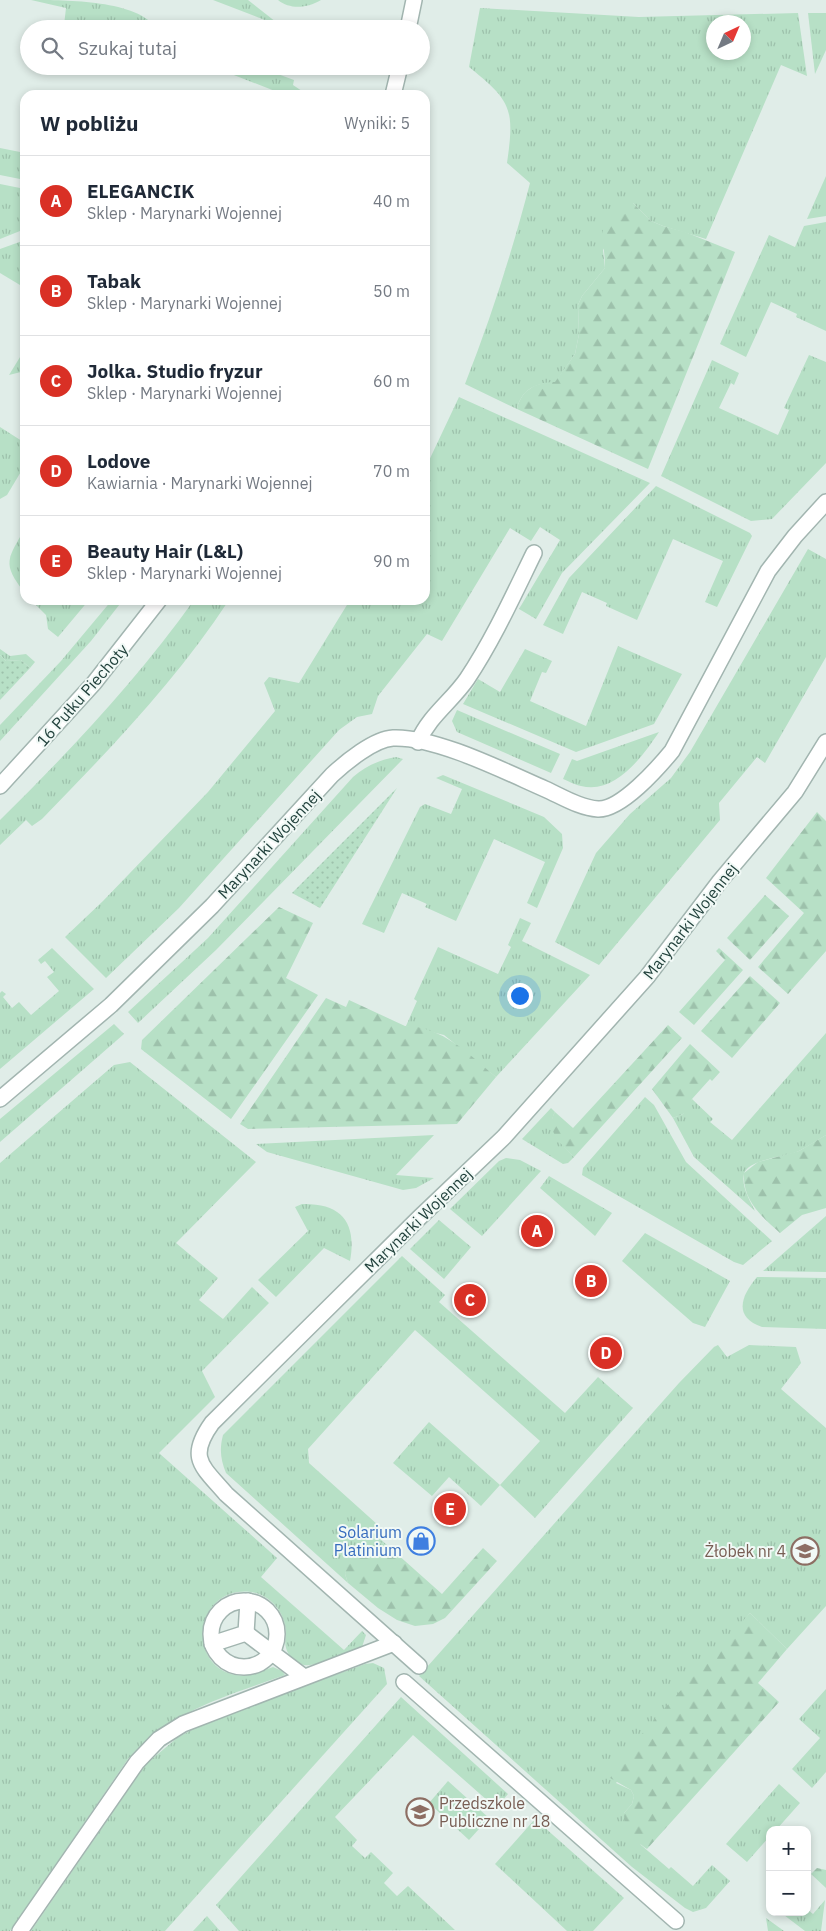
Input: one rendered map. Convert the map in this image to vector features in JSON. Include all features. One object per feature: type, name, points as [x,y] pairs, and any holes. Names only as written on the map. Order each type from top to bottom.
[{"type":"street","points":[[410,20],[414,0]]},
{"type":"street","points":[[394,90],[398,75]]},
{"type":"street","name":"Marynarki Wojennej","points":[[0,1099],[111,1005],[212,906],[348,760],[369,748],[392,738],[418,742],[482,761],[564,799],[599,809],[616,802],[635,790],[655,772],[672,752],[768,571],[795,536],[826,502]]},
{"type":"street","points":[[418,742],[433,716],[458,692],[471,672],[507,608],[534,554]]},
{"type":"street","name":"16 Pułku Piechoty","points":[[0,786],[94,683],[155,605]]},
{"type":"street","name":"Marynarki Wojennej","points":[[419,1666],[226,1494],[202,1466],[198,1452],[201,1439],[212,1424],[298,1338],[504,1137],[647,977],[720,881],[795,792],[826,742]]},
{"type":"street","points":[[246,1633],[248,1601]]},
{"type":"street","points":[[248,1601],[259,1604],[275,1620],[278,1632],[277,1643],[272,1653],[255,1666],[234,1666],[217,1654],[212,1644],[213,1623],[218,1614],[226,1606],[236,1602],[248,1601]]},
{"type":"street","points":[[246,1633],[304,1677]]},
{"type":"street","points":[[212,1644],[246,1633]]},
{"type":"street","points":[[20,1931],[137,1762],[159,1739],[183,1724],[394,1643]]},
{"type":"street","points":[[404,1682],[458,1732],[569,1825],[676,1921]]},
{"type":"green space","points":[[31,0],[63,0],[118,7],[134,12],[149,20],[65,20],[66,8]]},
{"type":"green space","points":[[213,0],[248,0],[273,20],[265,20]]},
{"type":"green space","points":[[278,0],[321,0],[310,5],[293,7]]},
{"type":"green space","points":[[480,8],[639,17],[706,15],[706,60],[751,60],[751,15],[718,15],[798,13],[807,76],[781,65],[706,239],[651,221],[633,203],[603,250],[605,268],[582,296],[578,305],[579,334],[575,354],[555,383],[542,384],[530,388],[522,397],[517,409],[465,384],[501,285],[530,183],[507,163],[510,117],[502,98],[469,67]]},
{"type":"green space","points":[[808,13],[826,13],[826,50],[815,74]]},
{"type":"green space","points":[[234,75],[280,75],[294,80],[293,85],[300,90],[272,90]]},
{"type":"green space","points":[[0,148],[20,152],[20,179],[0,175]]},
{"type":"green space","points":[[826,176],[826,216],[807,219]]},
{"type":"green space","points":[[0,184],[20,188],[20,231],[0,239]]},
{"type":"green space","points":[[628,202],[633,203],[651,221],[735,252],[648,469],[517,409],[522,397],[530,388],[548,382],[555,382],[575,354],[579,334],[578,305],[582,296],[605,268],[603,230],[605,223],[609,216]]},
{"type":"green space","points":[[826,222],[826,331],[796,317],[797,314],[771,302],[746,357],[720,344],[769,235],[795,247],[804,226]]},
{"type":"green space","points":[[20,242],[20,285],[0,273],[0,249]]},
{"type":"green space","points":[[809,355],[826,362],[826,463],[772,519],[751,521],[661,476],[712,360],[739,373],[734,385],[731,383],[719,408],[778,435],[789,410],[784,408]]},
{"type":"green space","points":[[20,357],[20,372],[9,375]]},
{"type":"green space","points":[[459,397],[650,483],[562,573],[536,619],[519,609],[560,540],[540,527],[531,541],[510,528],[442,641],[427,634],[378,696],[372,714],[357,717],[339,730],[179,908],[106,978],[65,937],[103,901],[208,792],[275,711],[264,683],[269,677],[299,683],[347,605],[430,605],[430,458]]},
{"type":"green space","points":[[0,427],[20,440],[20,473],[7,495],[0,499]]},
{"type":"green space","points":[[656,486],[750,533],[752,536],[717,607],[705,602],[723,561],[673,539],[637,620],[606,606],[607,603],[582,592],[563,634],[543,625],[569,578]]},
{"type":"green space","points":[[20,537],[20,587],[12,575],[10,567],[11,554]]},
{"type":"green space","points":[[808,549],[826,559],[826,657],[765,763],[757,757],[719,803],[720,820],[599,965],[555,942],[596,853],[630,814],[671,778],[690,752]]},
{"type":"green space","points":[[36,605],[85,605],[58,637],[48,629],[46,615]]},
{"type":"green space","points":[[108,605],[119,605],[91,641],[0,741],[0,725],[61,661]]},
{"type":"green space","points":[[190,605],[226,605],[187,659],[117,741],[42,819],[32,826],[26,820],[0,845],[0,820],[102,714]]},
{"type":"green space","points":[[618,646],[682,674],[654,724],[576,752],[463,704],[478,679],[500,692],[525,649],[552,661],[546,673],[542,672],[530,701],[586,726]]},
{"type":"green space","points":[[0,649],[10,656],[26,654],[35,662],[30,668],[21,660],[6,661],[0,655]]},
{"type":"green space","points":[[0,655],[6,661],[21,660],[30,668],[0,700]]},
{"type":"green space","points":[[457,710],[560,754],[551,773],[457,732],[452,721]]},
{"type":"green space","points":[[659,732],[645,752],[627,771],[605,785],[581,786],[563,779],[572,759],[577,761]]},
{"type":"green space","points":[[396,757],[403,759],[216,950],[138,1023],[128,1012],[208,938],[353,777],[373,764]]},
{"type":"green space","points":[[443,775],[544,817],[562,834],[563,848],[537,908],[527,903],[545,862],[494,839],[456,921],[425,907],[427,904],[402,893],[384,933],[362,924],[420,807],[425,804],[451,814],[462,789],[436,778]]},
{"type":"green space","points":[[397,788],[320,908],[292,893]]},
{"type":"green space","points":[[817,812],[826,821],[826,951],[788,994],[758,967],[804,913],[766,878]]},
{"type":"green space","points":[[765,895],[789,916],[750,960],[727,938]]},
{"type":"green space","points":[[279,907],[313,923],[286,978],[318,995],[231,1119],[141,1049],[142,1040]]},
{"type":"green space","points":[[520,918],[531,923],[522,941],[590,975],[496,1077],[444,1035],[406,1026],[417,1001],[414,999],[438,947],[498,974],[511,947],[508,945]]},
{"type":"green space","points":[[52,948],[94,989],[0,1069],[0,993],[2,991],[6,994],[3,997],[12,1008],[19,1002],[31,1015],[59,991],[47,977],[54,972],[45,961],[41,964],[38,960]]},
{"type":"green space","points":[[719,948],[743,970],[694,1025],[679,1012],[725,960],[716,951]]},
{"type":"green space","points":[[750,976],[780,1003],[732,1058],[701,1031]]},
{"type":"green space","points":[[326,998],[346,1007],[349,1000],[405,1026],[418,1027],[443,1036],[466,1051],[496,1077],[457,1124],[248,1129],[240,1124]]},
{"type":"green space","points":[[114,1024],[124,1034],[0,1142],[0,1119]]},
{"type":"green space","points":[[668,1025],[682,1038],[574,1157],[553,1131],[552,1119],[555,1112],[573,1128]]},
{"type":"green space","points":[[826,1033],[826,1135],[799,1151],[768,1159],[747,1169],[743,1179],[746,1193],[755,1211],[694,1157],[673,1118],[683,1114],[692,1099],[713,1119],[710,1122],[732,1140]]},
{"type":"green space","points":[[690,1044],[720,1072],[712,1081],[710,1079],[692,1099],[688,1109],[683,1114],[673,1118],[652,1089]]},
{"type":"green space","points":[[130,1062],[256,1162],[176,1243],[218,1278],[199,1300],[223,1319],[252,1287],[269,1303],[202,1371],[215,1397],[159,1453],[277,1558],[261,1577],[344,1650],[362,1631],[366,1635],[362,1647],[317,1664],[304,1665],[293,1659],[287,1651],[285,1643],[286,1628],[283,1617],[274,1604],[261,1595],[246,1591],[223,1597],[212,1607],[205,1619],[203,1633],[205,1647],[211,1660],[221,1669],[236,1675],[250,1674],[273,1667],[282,1671],[285,1675],[200,1707],[163,1728],[145,1742],[128,1759],[10,1931],[0,1931],[0,1163],[114,1065]]},
{"type":"green space","points":[[645,1097],[654,1105],[686,1162],[772,1241],[743,1265],[734,1262],[582,1175],[583,1168]]},
{"type":"green space","points":[[551,1108],[555,1112],[552,1119],[554,1131],[574,1157],[568,1163],[563,1164],[522,1139]]},
{"type":"green space","points":[[434,1135],[396,1175],[434,1178],[416,1188],[403,1190],[267,1152],[256,1144]]},
{"type":"green space","points":[[826,1135],[826,1208],[802,1215],[780,1233],[754,1207],[746,1192],[744,1173],[758,1162],[799,1151]]},
{"type":"green space","points":[[506,1158],[520,1160],[541,1171],[482,1236],[450,1209],[499,1161]]},
{"type":"green space","points":[[549,1176],[612,1213],[595,1236],[540,1188]]},
{"type":"green space","points":[[302,1204],[327,1207],[344,1218],[351,1236],[350,1261],[324,1248],[276,1297],[258,1280],[308,1231],[295,1207]]},
{"type":"green space","points":[[826,1216],[826,1272],[763,1271]]},
{"type":"green space","points":[[439,1220],[471,1247],[444,1279],[410,1249]]},
{"type":"green space","points":[[645,1233],[730,1281],[705,1327],[693,1323],[622,1261]]},
{"type":"green space","points":[[402,1256],[445,1295],[439,1302],[565,1413],[598,1377],[633,1408],[535,1518],[500,1485],[540,1441],[415,1330],[308,1449],[309,1463],[378,1525],[372,1532],[387,1545],[377,1541],[353,1554],[345,1574],[348,1583],[226,1473],[221,1455],[221,1445],[223,1435]]},
{"type":"green space","points":[[757,1277],[826,1278],[826,1329],[762,1327],[753,1323],[743,1312],[743,1305],[747,1291]]},
{"type":"green space","points":[[718,1345],[727,1357],[749,1345],[796,1347],[801,1363],[781,1389],[826,1428],[826,1606],[787,1649],[750,1613],[616,1783],[631,1790],[634,1796],[632,1804],[624,1813],[641,1845],[669,1869],[671,1867],[693,1886],[712,1865],[730,1881],[706,1908],[693,1912],[685,1908],[632,1867],[419,1676],[679,1383]]},
{"type":"green space","points":[[429,1422],[500,1485],[481,1506],[449,1477],[432,1496],[393,1463]]},
{"type":"green space","points":[[377,1541],[387,1545],[442,1594],[483,1548],[497,1561],[445,1618],[433,1624],[415,1626],[397,1620],[378,1608],[348,1583],[345,1574],[352,1556],[365,1545]]},
{"type":"green space","points":[[750,1613],[787,1649],[758,1683],[779,1702],[647,1849],[634,1838],[624,1819],[624,1813],[632,1804],[634,1796],[631,1790],[605,1775]]},
{"type":"green space","points":[[373,1663],[384,1668],[387,1684],[165,1931],[31,1931],[146,1764],[177,1738],[202,1724],[365,1664]]},
{"type":"green space","points":[[826,1689],[826,1772],[812,1788],[792,1769],[820,1738],[799,1719]]},
{"type":"green space","points":[[401,1697],[508,1794],[496,1808],[413,1735],[335,1817],[357,1840],[352,1846],[365,1858],[371,1852],[393,1873],[384,1883],[397,1896],[408,1886],[455,1930],[239,1931],[216,1905]]},
{"type":"green space","points":[[448,1781],[489,1818],[469,1840],[429,1803]]},
{"type":"green space","points":[[779,1784],[800,1803],[780,1826],[766,1826],[766,1841],[747,1862],[726,1844]]},
{"type":"green space","points":[[535,1819],[624,1898],[593,1931],[567,1931],[495,1864]]},
{"type":"green space","points":[[817,1868],[826,1870],[826,1888],[811,1874]]},
{"type":"green space","points":[[825,1900],[821,1931],[805,1931],[785,1916],[811,1916],[811,1912],[813,1914]]},
{"type":"green space","points":[[207,1916],[220,1931],[193,1931]]},
{"type":"green space","points":[[766,1918],[784,1931],[768,1931]]},
{"type":"place","name":"ELEGANCIK","points":[[537,1231]]},
{"type":"place","name":"Tabak","points":[[591,1281]]},
{"type":"place","name":"Jolka. Studio fryzur","points":[[470,1300]]},
{"type":"place","name":"Lodove","points":[[606,1353]]},
{"type":"place","name":"Beauty Hair (L&L)","points":[[450,1509]]},
{"type":"place","name":"Solarium Platinium","points":[[421,1541]]},
{"type":"place","name":"Żłobek nr 4","points":[[805,1551]]},
{"type":"place","name":"Przedszkole Publiczne nr 18","points":[[420,1812]]}]
